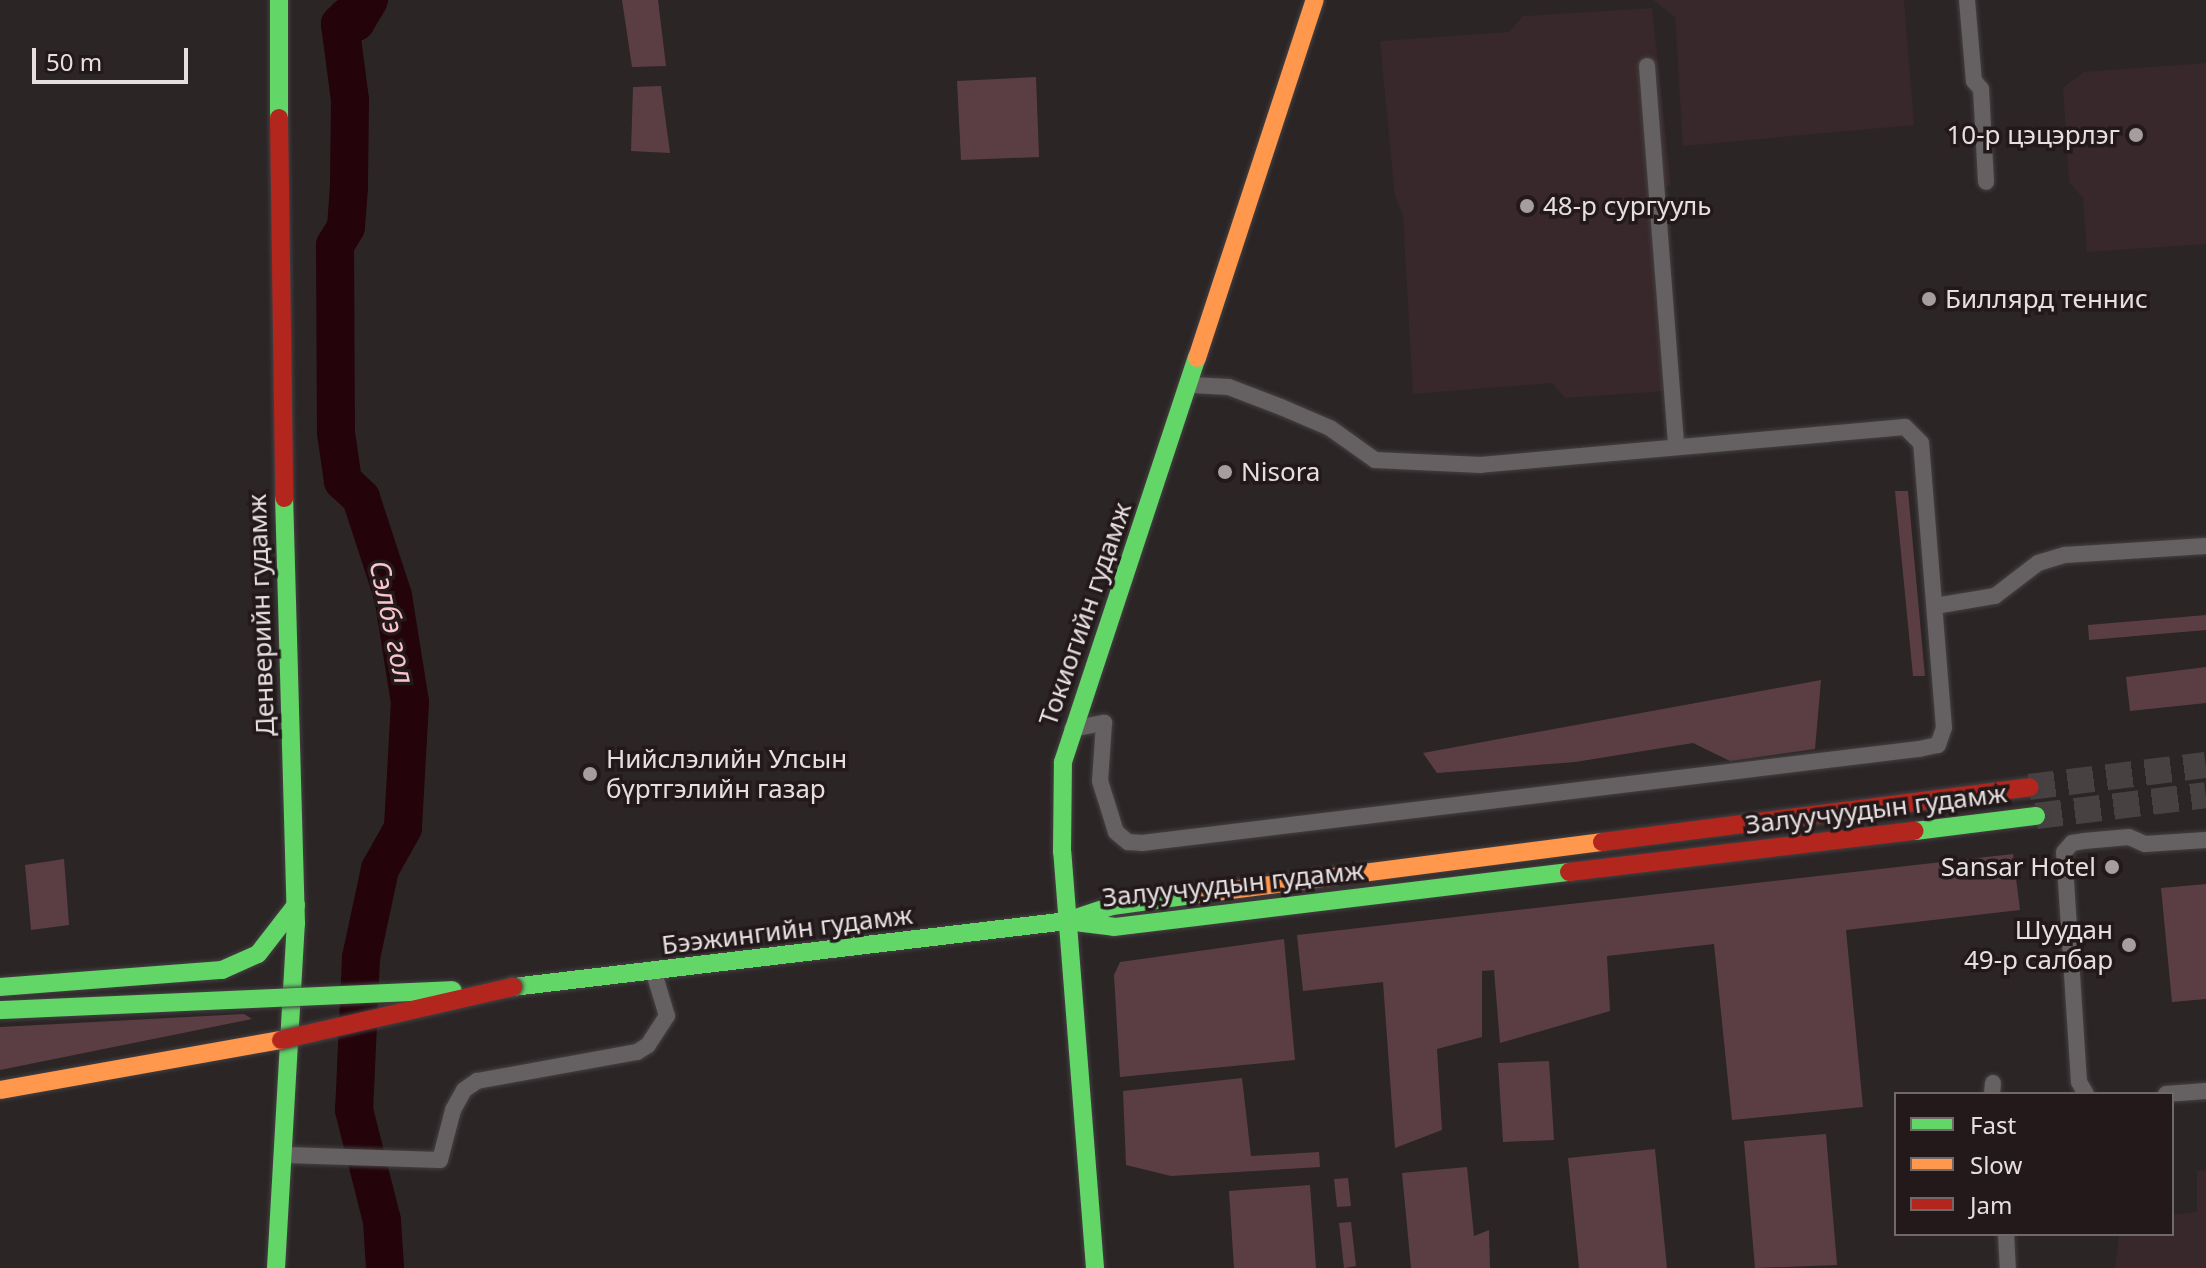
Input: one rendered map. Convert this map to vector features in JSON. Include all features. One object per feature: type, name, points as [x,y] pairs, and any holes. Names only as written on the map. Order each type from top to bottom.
[{"type":"main road","name":"Денверийн гудамж","points":[[276,1268],[291,1066],[296,905],[279,321],[279,0]]},
{"type":"main road","name":"Токиогийн гудамж","points":[[1095,1268],[1067,921],[1060,790],[1072,729],[1192,385],[1315,0]]},
{"type":"main road","name":"Залуучуудын гудамж","points":[[1067,921],[1112,906],[2029,787]]},
{"type":"main road","name":"Залуучуудын гудамж","points":[[1067,921],[1114,927],[2036,816]]},
{"type":"main road","points":[[0,987],[222,970],[258,954],[296,905]]},
{"type":"main road","name":"Бээжингийн гудамж","points":[[0,1010],[513,987],[654,973],[1067,921]]},
{"type":"main road","name":"Бээжингийн гудамж","points":[[0,1090],[235,1050],[513,987]]},
{"type":"street","points":[[1967,0],[1974,81],[1981,89],[1986,182]]},
{"type":"street","points":[[1647,66],[1676,444]]},
{"type":"street","points":[[1072,729],[1104,723],[1100,781],[1116,832],[1128,842],[1142,843],[1919,749],[1938,745],[1944,728],[1921,443],[1912,430],[1898,425],[1481,465],[1375,460],[1330,428],[1281,407],[1229,387],[1192,385]]},
{"type":"street","points":[[1935,606],[1995,596],[2038,563],[2065,555],[2206,546]]},
{"type":"street","points":[[2085,1092],[2079,1082],[2064,852],[2072,843],[2129,837],[2145,844],[2206,840]]},
{"type":"street","points":[[286,1155],[440,1160],[453,1110],[464,1090],[477,1081],[637,1052],[648,1045],[667,1016],[654,973]]},
{"type":"street","points":[[2174,1093],[2206,1091]]},
{"type":"street","points":[[2006,1236],[2008,1268]]},
{"type":"shaded area","points":[[622,0],[658,0],[666,66],[632,67]]},
{"type":"shaded area","points":[[1653,0],[1904,0],[1914,125],[1683,146],[1675,17]]},
{"type":"shaded area","name":"48-р сургууль","points":[[1652,8],[1671,186],[1655,187],[1666,391],[1565,398],[1552,383],[1413,394],[1403,215],[1395,197],[1380,41],[1509,32],[1523,16]]},
{"type":"shaded area","name":"10-р цэцэрлэг","points":[[2206,63],[2206,244],[2087,252],[2083,198],[2069,182],[2063,88],[2084,72]]},
{"type":"shaded area","points":[[1036,77],[1039,157],[961,160],[957,81]]},
{"type":"shaded area","points":[[661,86],[670,153],[631,151],[633,87]]},
{"type":"shaded area","points":[[1895,491],[1908,491],[1925,676],[1913,676]]},
{"type":"shaded area","points":[[2206,615],[2206,630],[2089,640],[2088,625]]},
{"type":"shaded area","points":[[2206,667],[2206,703],[2130,711],[2126,677]]},
{"type":"shaded area","points":[[1821,680],[1815,749],[1730,761],[1693,743],[1575,762],[1437,773],[1423,753]]},
{"type":"shaded area","points":[[2013,854],[2020,910],[1846,930],[1863,1107],[1732,1120],[1714,944],[1607,956],[1610,1011],[1500,1043],[1494,970],[1482,971],[1482,1037],[1437,1049],[1442,1130],[1395,1148],[1383,982],[1303,991],[1297,935]]},
{"type":"shaded area","points":[[64,859],[69,925],[31,930],[25,865]]},
{"type":"shaded area","points":[[2206,884],[2206,999],[2172,1002],[2161,888]]},
{"type":"shaded area","points":[[1284,939],[1295,1060],[1120,1077],[1114,975],[1120,962]]},
{"type":"shaded area","points":[[244,1014],[252,1019],[0,1070],[0,1027]]},
{"type":"shaded area","points":[[1549,1061],[1554,1140],[1503,1142],[1498,1063]]},
{"type":"shaded area","points":[[1242,1078],[1251,1156],[1319,1152],[1320,1167],[1171,1176],[1126,1165],[1123,1091]]},
{"type":"shaded area","points":[[1826,1134],[1837,1265],[1755,1268],[1744,1141]]},
{"type":"shaded area","points":[[1655,1149],[1667,1268],[1579,1268],[1568,1158]]},
{"type":"shaded area","points":[[1467,1167],[1474,1236],[1489,1230],[1490,1268],[1411,1268],[1402,1173]]},
{"type":"shaded area","points":[[2206,1170],[2206,1268],[2115,1268],[2119,1236],[2174,1236],[2174,1215],[2197,1212],[2197,1171]]},
{"type":"shaded area","points":[[1348,1178],[1351,1206],[1337,1207],[1334,1179]]},
{"type":"shaded area","points":[[1310,1185],[1316,1268],[1234,1268],[1229,1191]]},
{"type":"shaded area","points":[[1351,1222],[1356,1266],[1344,1268],[1339,1223]]},
{"type":"waterway","name":"Сэлбэ гол","points":[[369,0],[356,22],[347,17],[340,24],[350,100],[346,227],[335,245],[336,433],[343,481],[361,498],[393,596],[410,702],[403,828],[380,869],[361,958],[354,1110],[382,1221],[385,1268]]},
{"type":"tunnel","points":[[2029,787],[2206,765]]},
{"type":"tunnel","points":[[2036,816],[2206,795]]},
{"type":"traffic: fast","points":[[279,0],[279,118]]},
{"type":"traffic: fast","points":[[1095,1268],[1062,852],[1063,762],[1197,358]]},
{"type":"traffic: fast","points":[[276,1268],[296,924],[284,498]]},
{"type":"traffic: fast","points":[[1915,831],[2036,816]]},
{"type":"traffic: fast","points":[[1075,922],[1114,927],[1569,872]]},
{"type":"traffic: fast","points":[[513,987],[1067,921],[1112,906],[1201,894]]},
{"type":"traffic: fast","points":[[0,987],[222,970],[258,954],[296,905]]},
{"type":"traffic: fast","points":[[0,1010],[453,990]]},
{"type":"traffic: slow","points":[[1197,358],[1315,0]]},
{"type":"traffic: slow","points":[[1201,894],[1602,842]]},
{"type":"traffic: slow","points":[[0,1090],[281,1040]]},
{"type":"traffic: jam","points":[[279,118],[284,498]]},
{"type":"traffic: jam","points":[[1602,842],[2029,787]]},
{"type":"traffic: jam","points":[[1569,872],[1915,831]]},
{"type":"traffic: jam","points":[[281,1040],[513,987]]},
{"type":"place","name":"10-р цэцэрлэг","points":[[2136,135]]},
{"type":"place","name":"48-р сургууль","points":[[1527,206]]},
{"type":"place","name":"Биллярд теннис","points":[[1929,299]]},
{"type":"place","name":"Nisora","points":[[1225,472]]},
{"type":"place","name":"Нийслэлийн Улсын бүртгэлийн газар","points":[[590,774]]},
{"type":"place","name":"Sansar Hotel","points":[[2112,867]]},
{"type":"place","name":"Шуудан 49-р салбар","points":[[2129,945]]}]
